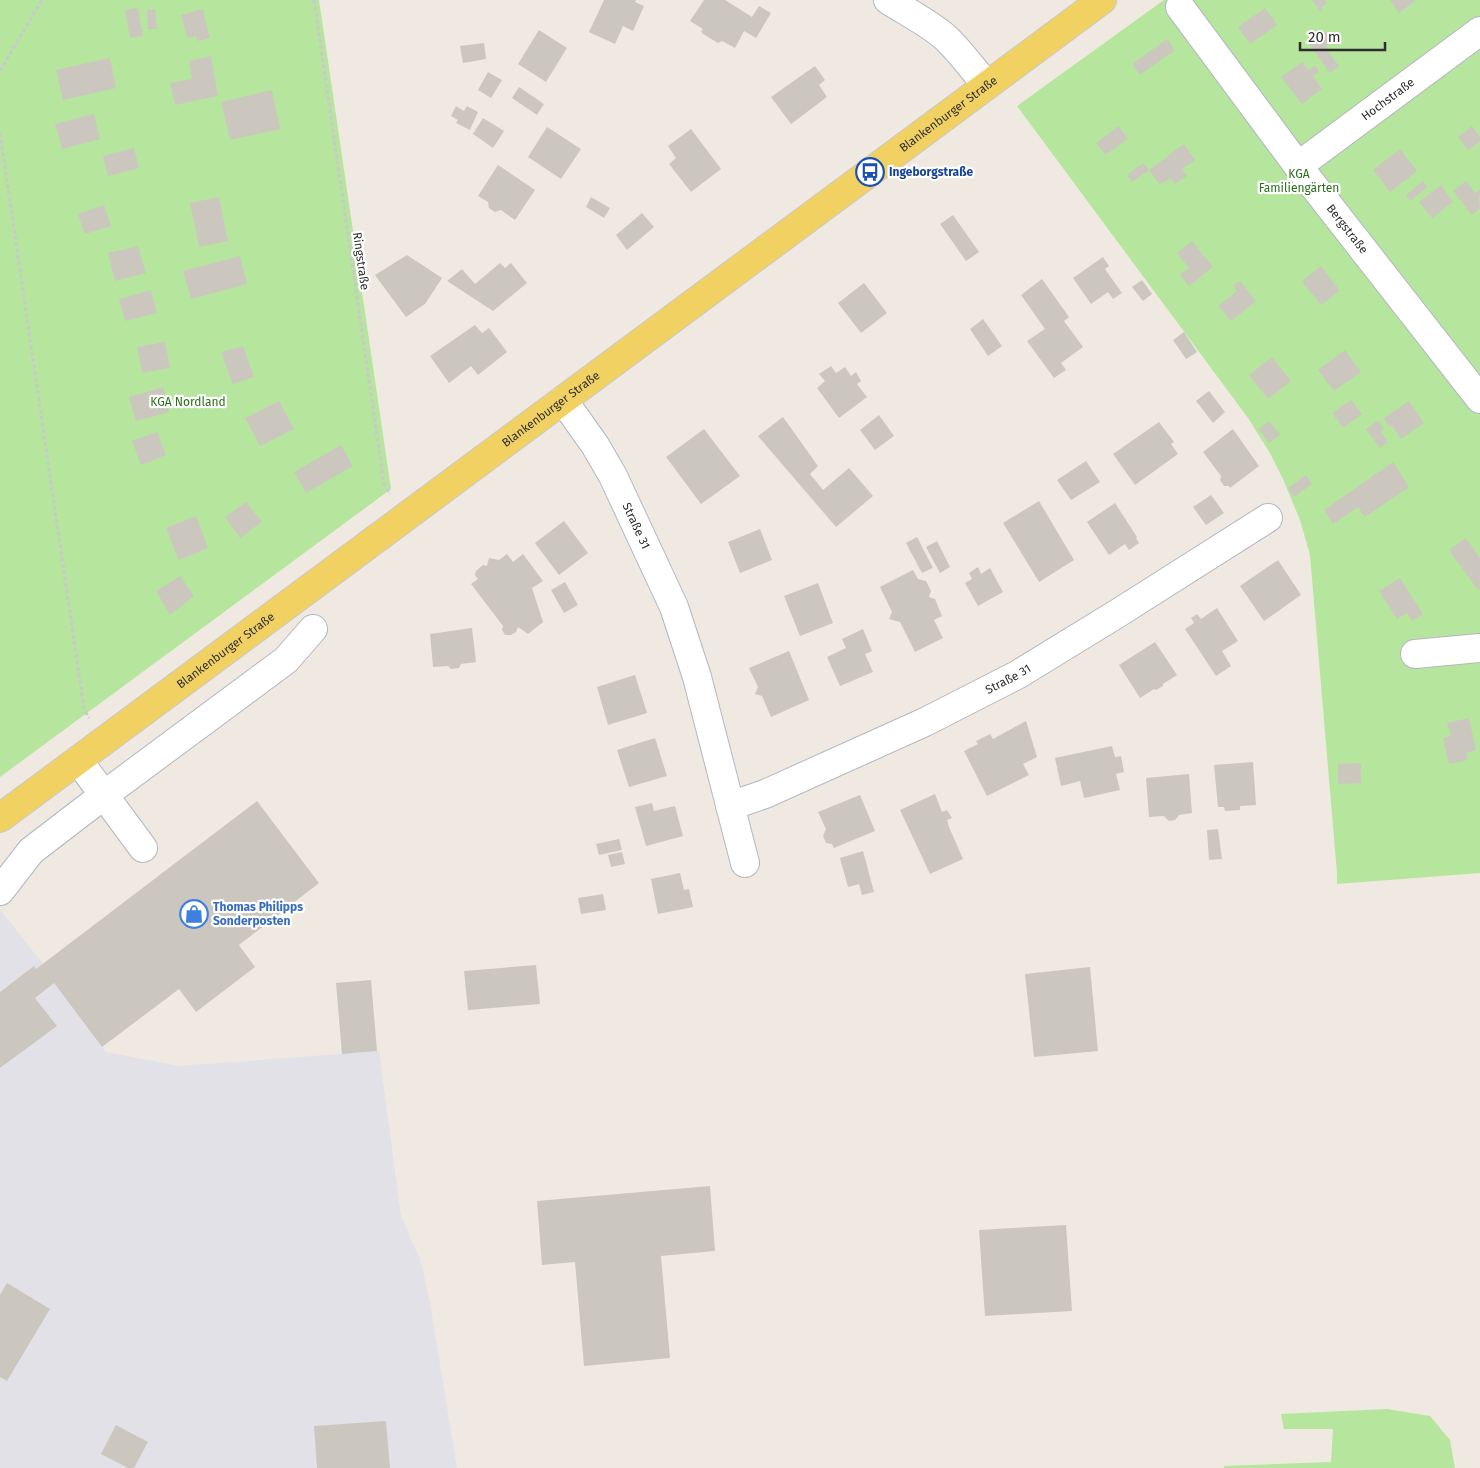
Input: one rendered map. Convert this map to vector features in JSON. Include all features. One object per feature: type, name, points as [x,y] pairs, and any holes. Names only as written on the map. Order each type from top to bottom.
[{"type":"main road","name":"Blankenburger Straße","points":[[0,818],[1102,0]]},
{"type":"street","points":[[888,0],[944,36],[987,85]]},
{"type":"street","name":"Bergstraße","points":[[1180,7],[1298,166],[1480,399]]},
{"type":"street","name":"Hochstraße","points":[[1298,166],[1480,32]]},
{"type":"street","name":"Straße 31","points":[[563,400],[614,476],[674,607],[698,677],[745,863]]},
{"type":"street","name":"Straße 31","points":[[730,806],[765,794],[925,722],[1017,675],[1268,518]]},
{"type":"street","points":[[0,891],[31,851],[286,660],[313,629]]},
{"type":"street","points":[[1415,654],[1480,648]]},
{"type":"street","points":[[78,760],[143,848]]},
{"type":"path","points":[[0,71],[42,0]]},
{"type":"path","name":"Ringstraße","points":[[314,0],[384,484],[407,517]]},
{"type":"path","points":[[0,134],[84,709],[100,744]]},
{"type":"shaded area","points":[[0,909],[43,964],[41,966],[106,1052],[179,1066],[379,1051],[401,1216],[421,1262],[430,1303],[457,1468],[0,1468]]},
{"type":"green space","name":"KGA Nordland","points":[[0,0],[319,0],[391,489],[0,777]]},
{"type":"green space","name":"KGA Familiengärten","points":[[1164,0],[1480,0],[1480,873],[1337,884],[1310,555],[1300,520],[1270,453],[1248,418],[1017,106]]},
{"type":"green space","points":[[1387,1409],[1430,1416],[1450,1440],[1455,1468],[1224,1468],[1224,1466],[1331,1462],[1333,1429],[1284,1429],[1281,1414]]},
{"type":"building","points":[[604,0],[636,0],[635,2],[644,6],[633,31],[623,26],[615,44],[589,32]]},
{"type":"building","points":[[704,0],[725,0],[752,17],[759,6],[771,13],[756,38],[744,31],[735,48],[722,41],[718,43],[703,34],[701,31],[703,29],[690,21]]},
{"type":"building","points":[[1312,0],[1325,0],[1327,3],[1322,7],[1324,10],[1321,12]]},
{"type":"building","points":[[1390,0],[1416,0],[1399,13]]},
{"type":"building","points":[[138,8],[143,36],[130,38],[125,10]]},
{"type":"building","points":[[1265,8],[1277,25],[1250,44],[1238,27]]},
{"type":"building","points":[[155,9],[157,29],[148,29],[147,10]]},
{"type":"building","points":[[203,9],[210,38],[197,41],[196,36],[187,38],[181,15]]},
{"type":"building","points":[[539,30],[567,48],[546,82],[518,64]]},
{"type":"building","points":[[1327,31],[1334,41],[1325,47],[1339,66],[1330,73],[1309,44]]},
{"type":"building","points":[[1167,39],[1175,50],[1140,75],[1132,64]]},
{"type":"building","points":[[484,43],[486,59],[463,63],[460,46]]},
{"type":"building","points":[[211,56],[218,96],[175,105],[170,83],[192,79],[189,61]]},
{"type":"building","points":[[110,58],[116,88],[63,100],[56,70]]},
{"type":"building","points":[[1302,62],[1308,70],[1315,65],[1319,72],[1313,76],[1322,89],[1302,104],[1281,77]]},
{"type":"building","points":[[815,66],[825,80],[819,85],[827,97],[791,124],[771,97]]},
{"type":"building","points":[[488,72],[502,80],[491,98],[478,90]]},
{"type":"building","points":[[519,87],[544,104],[537,115],[512,98]]},
{"type":"building","points":[[272,90],[280,129],[230,140],[221,102]]},
{"type":"building","points":[[456,106],[464,111],[467,106],[478,112],[470,130],[456,123],[458,120],[451,116]]},
{"type":"building","points":[[94,114],[100,139],[62,149],[55,124]]},
{"type":"building","points":[[483,118],[504,131],[493,148],[473,134]]},
{"type":"building","points":[[1119,126],[1128,139],[1105,155],[1096,143]]},
{"type":"building","points":[[1472,126],[1480,137],[1480,141],[1468,150],[1458,137]]},
{"type":"building","points":[[547,127],[581,149],[561,179],[528,157]]},
{"type":"building","points":[[691,129],[721,169],[691,192],[669,164],[676,158],[668,146]]},
{"type":"building","points":[[1184,144],[1195,160],[1182,169],[1187,176],[1175,184],[1170,178],[1160,185],[1149,170]]},
{"type":"building","points":[[134,148],[139,168],[108,176],[103,156]]},
{"type":"building","points":[[1400,149],[1417,171],[1390,192],[1373,170]]},
{"type":"building","points":[[1143,163],[1149,170],[1132,182],[1127,175]]},
{"type":"building","points":[[498,165],[535,190],[515,220],[501,210],[495,212],[489,208],[488,202],[478,196]]},
{"type":"building","points":[[1423,181],[1428,187],[1410,201],[1406,195]]},
{"type":"building","points":[[1466,181],[1475,193],[1480,189],[1480,208],[1472,215],[1453,191]]},
{"type":"building","points":[[1441,185],[1453,202],[1432,218],[1419,202]]},
{"type":"building","points":[[219,197],[228,241],[199,247],[190,203]]},
{"type":"building","points":[[591,197],[610,208],[604,218],[586,207]]},
{"type":"building","points":[[104,205],[111,226],[85,234],[78,214]]},
{"type":"building","points":[[642,213],[654,227],[627,250],[616,235]]},
{"type":"building","points":[[953,215],[979,252],[966,261],[940,224]]},
{"type":"building","points":[[1192,241],[1213,267],[1189,286],[1180,275],[1189,268],[1177,253]]},
{"type":"building","points":[[138,246],[146,273],[115,281],[108,253]]},
{"type":"building","points":[[407,255],[442,278],[425,304],[406,317],[375,275]]},
{"type":"building","points":[[240,256],[247,284],[191,299],[183,271]]},
{"type":"building","points":[[1103,257],[1109,266],[1105,269],[1122,293],[1113,299],[1108,292],[1091,304],[1073,278]]},
{"type":"building","points":[[500,263],[505,268],[511,263],[527,283],[493,311],[447,281],[462,269],[475,284]]},
{"type":"building","points":[[1321,266],[1340,291],[1321,305],[1302,281]]},
{"type":"building","points":[[1042,279],[1069,317],[1064,321],[1083,347],[1061,363],[1066,370],[1054,378],[1027,341],[1045,329],[1021,295]]},
{"type":"building","points":[[1142,280],[1152,294],[1143,301],[1132,287]]},
{"type":"building","points":[[1240,281],[1256,301],[1231,321],[1218,306],[1237,291],[1233,286]]},
{"type":"building","points":[[864,283],[887,313],[861,333],[838,303]]},
{"type":"building","points":[[151,290],[157,313],[125,321],[119,299]]},
{"type":"building","points":[[983,319],[1002,346],[988,356],[970,329]]},
{"type":"building","points":[[475,325],[482,333],[489,328],[507,352],[478,375],[471,366],[449,383],[430,356]]},
{"type":"building","points":[[1184,332],[1197,352],[1186,359],[1173,340]]},
{"type":"building","points":[[165,342],[170,368],[142,373],[137,347]]},
{"type":"building","points":[[243,346],[254,377],[233,384],[221,352]]},
{"type":"building","points":[[1345,350],[1361,372],[1334,391],[1318,370]]},
{"type":"building","points":[[1272,357],[1291,381],[1268,399],[1249,375]]},
{"type":"building","points":[[831,366],[836,373],[845,367],[851,376],[856,372],[861,381],[857,384],[867,397],[839,418],[817,388],[825,381],[819,374]]},
{"type":"building","points":[[163,387],[169,412],[136,421],[129,397]]},
{"type":"building","points":[[1209,391],[1225,412],[1213,423],[1196,401]]},
{"type":"building","points":[[1351,400],[1362,414],[1343,428],[1332,413]]},
{"type":"building","points":[[279,401],[294,429],[260,446],[245,418]]},
{"type":"building","points":[[1409,401],[1424,423],[1401,439],[1391,425],[1389,427],[1384,418]]},
{"type":"building","points":[[879,415],[894,436],[875,450],[860,430]]},
{"type":"building","points":[[783,417],[818,466],[810,474],[823,490],[849,468],[873,496],[836,527],[758,436]]},
{"type":"building","points":[[1378,420],[1384,429],[1380,431],[1388,442],[1380,448],[1366,429]]},
{"type":"building","points":[[1269,421],[1280,435],[1269,443],[1259,429]]},
{"type":"building","points":[[1159,422],[1174,442],[1171,444],[1178,454],[1135,485],[1113,454]]},
{"type":"building","points":[[704,429],[740,476],[701,504],[666,457]]},
{"type":"building","points":[[1233,429],[1259,466],[1230,488],[1229,486],[1224,486],[1220,480],[1221,476],[1203,452]]},
{"type":"building","points":[[157,432],[166,455],[141,465],[132,441]]},
{"type":"building","points":[[341,445],[353,466],[306,493],[294,472]]},
{"type":"building","points":[[1086,461],[1100,482],[1071,500],[1057,480]]},
{"type":"building","points":[[1393,462],[1409,487],[1365,517],[1358,507],[1333,524],[1324,510]]},
{"type":"building","points":[[1306,475],[1312,484],[1294,497],[1288,488]]},
{"type":"building","points":[[1211,495],[1224,513],[1206,525],[1193,507]]},
{"type":"building","points":[[1039,501],[1074,560],[1039,582],[1003,523]]},
{"type":"building","points":[[246,502],[262,522],[240,538],[225,517]]},
{"type":"building","points":[[1115,503],[1139,543],[1129,550],[1125,544],[1109,555],[1087,522]]},
{"type":"building","points":[[196,516],[208,548],[179,560],[166,528]]},
{"type":"building","points":[[564,521],[588,553],[559,575],[535,543]]},
{"type":"building","points":[[760,529],[772,560],[740,573],[728,542]]},
{"type":"building","points":[[917,537],[933,568],[922,573],[906,543]]},
{"type":"building","points":[[1466,538],[1480,558],[1480,589],[1478,590],[1449,550]]},
{"type":"building","points":[[937,541],[950,567],[940,573],[926,547]]},
{"type":"building","points":[[507,554],[513,562],[523,554],[543,581],[532,588],[543,622],[528,634],[518,627],[516,632],[511,635],[505,635],[502,630],[503,626],[471,584],[478,579],[475,575],[476,571],[483,565],[487,566],[489,558],[499,560]]},
{"type":"building","points":[[1278,560],[1301,595],[1264,621],[1240,586]]},
{"type":"building","points":[[978,567],[981,574],[990,568],[1003,592],[978,606],[965,583],[972,579],[969,573]]},
{"type":"building","points":[[913,570],[918,579],[926,581],[931,591],[929,597],[935,599],[942,616],[934,620],[943,638],[915,652],[900,622],[889,619],[892,612],[880,587]]},
{"type":"building","points":[[180,576],[194,596],[170,615],[156,591]]},
{"type":"building","points":[[1400,578],[1423,614],[1412,621],[1407,613],[1397,619],[1379,591]]},
{"type":"building","points":[[565,582],[578,605],[564,613],[551,590]]},
{"type":"building","points":[[818,583],[833,623],[800,636],[784,596]]},
{"type":"building","points":[[1217,608],[1238,641],[1222,651],[1231,666],[1216,676],[1185,629],[1194,623],[1191,618],[1197,614],[1201,619]]},
{"type":"building","points":[[472,628],[476,662],[461,664],[459,668],[451,669],[448,666],[433,667],[430,634]]},
{"type":"building","points":[[863,629],[872,651],[865,654],[873,672],[840,686],[827,657],[846,648],[842,639]]},
{"type":"building","points":[[1155,642],[1177,675],[1163,684],[1163,686],[1156,690],[1154,689],[1140,698],[1119,665]]},
{"type":"building","points":[[789,651],[809,700],[771,717],[762,696],[755,694],[758,687],[749,668]]},
{"type":"building","points":[[635,675],[647,713],[608,725],[597,687]]},
{"type":"building","points":[[1469,718],[1476,750],[1466,753],[1468,760],[1449,764],[1443,738],[1451,736],[1447,723]]},
{"type":"building","points":[[1026,721],[1037,757],[1023,764],[1029,775],[987,796],[964,751],[978,744],[976,741],[990,734],[993,739]]},
{"type":"building","points":[[655,738],[667,776],[629,787],[617,750]]},
{"type":"building","points":[[1112,746],[1115,757],[1121,756],[1124,772],[1116,774],[1120,790],[1084,798],[1080,781],[1061,786],[1055,758]]},
{"type":"building","points":[[1253,762],[1256,805],[1240,806],[1240,810],[1225,811],[1224,807],[1218,807],[1214,765]]},
{"type":"building","points":[[1361,763],[1361,783],[1338,784],[1338,764]]},
{"type":"building","points":[[1189,774],[1192,813],[1179,815],[1175,820],[1169,821],[1164,816],[1149,817],[1146,778]]},
{"type":"building","points":[[935,794],[942,812],[947,810],[952,818],[947,820],[963,859],[930,874],[900,810]]},
{"type":"building","points":[[860,795],[875,831],[834,848],[832,844],[826,843],[823,836],[826,829],[818,812]]},
{"type":"building","name":"Thomas Philipps Sonderposten","points":[[257,801],[319,883],[239,945],[255,967],[196,1012],[179,989],[102,1047],[54,983],[35,998],[57,1026],[0,1068],[0,992],[34,966],[36,969]]},
{"type":"building","points":[[652,803],[654,811],[675,806],[683,836],[646,846],[635,807]]},
{"type":"building","points":[[1218,829],[1222,859],[1209,860],[1207,830]]},
{"type":"building","points":[[619,839],[622,850],[599,855],[596,844]]},
{"type":"building","points":[[863,851],[874,892],[862,895],[859,884],[848,887],[840,858]]},
{"type":"building","points":[[622,852],[625,864],[611,867],[608,855]]},
{"type":"building","points":[[680,873],[684,890],[689,889],[693,907],[658,914],[651,879]]},
{"type":"building","points":[[603,894],[606,910],[581,914],[578,898]]},
{"type":"building","points":[[536,965],[540,1004],[468,1010],[464,971]]},
{"type":"building","points":[[1090,967],[1098,1051],[1034,1057],[1025,974]]},
{"type":"building","points":[[371,980],[377,1051],[342,1054],[336,983]]},
{"type":"building","points":[[710,1186],[715,1251],[661,1256],[670,1358],[584,1366],[575,1262],[542,1265],[537,1201]]},
{"type":"building","points":[[1066,1225],[1072,1311],[985,1316],[979,1230]]},
{"type":"building","points":[[7,1283],[50,1309],[7,1381],[0,1377],[0,1295]]},
{"type":"building","points":[[386,1421],[390,1468],[317,1468],[314,1426]]},
{"type":"building","points":[[116,1425],[148,1442],[134,1468],[128,1468],[101,1454]]},
{"type":"place","name":"Ingeborgstraße","points":[[870,172]]},
{"type":"place","name":"Thomas Philipps Sonderposten","points":[[194,914]]}]
